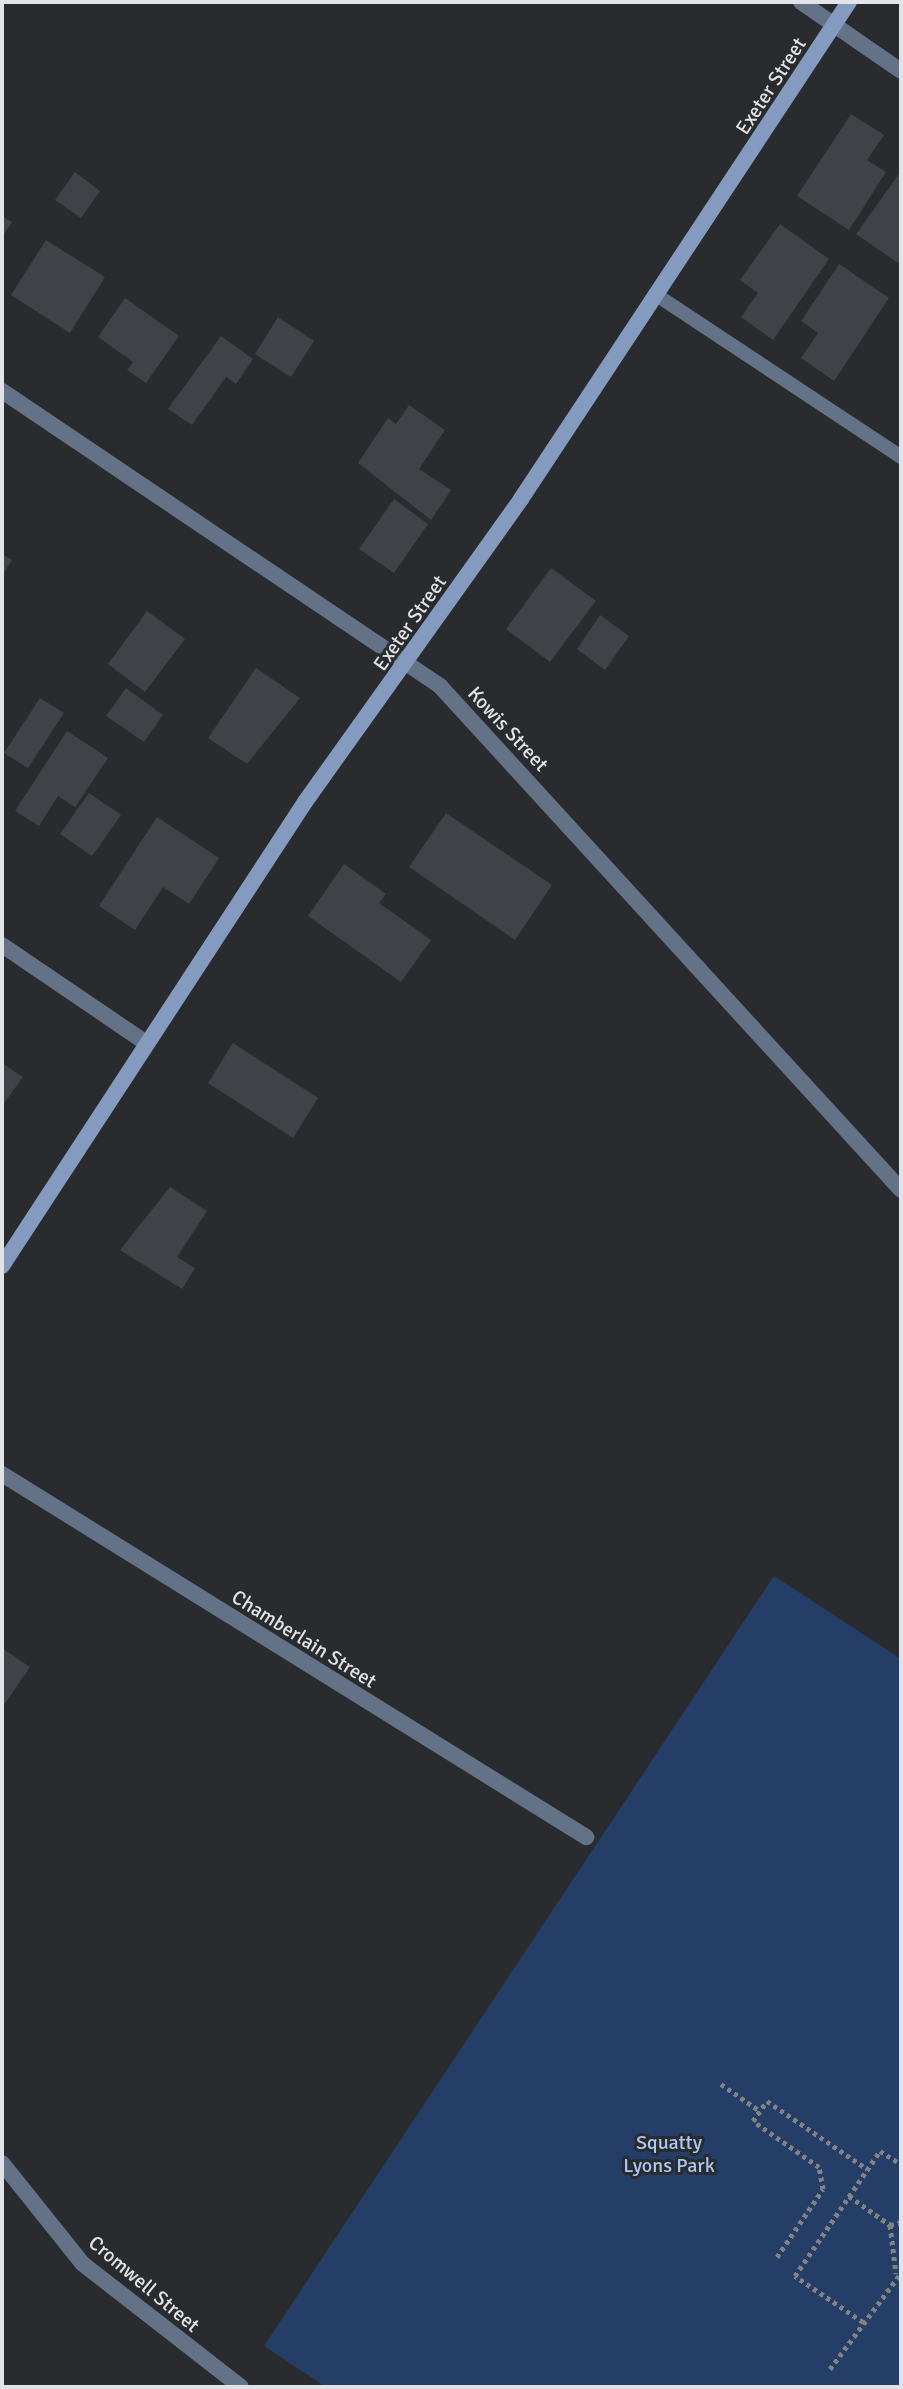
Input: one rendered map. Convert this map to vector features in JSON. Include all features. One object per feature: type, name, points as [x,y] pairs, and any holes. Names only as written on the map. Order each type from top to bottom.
[{"type":"street","points":[[801,2],[901,71]]},
{"type":"street","name":"Exeter Street","points":[[2,1266],[305,802],[407,663],[849,2]]},
{"type":"street","name":"Kowis Street","points":[[2,391],[440,686],[901,1190]]},
{"type":"street","points":[[2,945],[146,1043]]},
{"type":"street","name":"Chamberlain Street","points":[[2,1474],[586,1837]]},
{"type":"street","name":"Cromwell Street","points":[[2,2163],[83,2264],[241,2387]]},
{"type":"lane","points":[[655,294],[901,457]]},
{"type":"path","points":[[721,2084],[760,2111]]},
{"type":"path","points":[[777,2257],[823,2189],[819,2167],[753,2121],[767,2101],[867,2169]]},
{"type":"path","points":[[863,2322],[795,2276],[880,2151],[901,2164]]},
{"type":"path","points":[[830,2369],[898,2274],[890,2225],[849,2196]]},
{"type":"path","points":[[890,2225],[901,2222]]},
{"type":"green space","name":"Squatty Lyons Park","points":[[774,1576],[901,1659],[901,2387],[326,2387],[264,2346]]},
{"type":"building","points":[[851,114],[884,135],[867,160],[886,172],[849,230],[797,196]]},
{"type":"building","points":[[901,171],[901,265],[856,234]]},
{"type":"building","points":[[75,172],[100,191],[81,218],[55,200]]},
{"type":"building","points":[[2,216],[12,222],[2,237]]},
{"type":"building","points":[[780,224],[829,259],[773,340],[741,317],[758,293],[740,280]]},
{"type":"building","points":[[46,240],[105,277],[70,333],[11,295]]},
{"type":"building","points":[[839,264],[889,298],[834,381],[801,358],[818,333],[801,321]]},
{"type":"building","points":[[125,298],[179,336],[146,383],[127,370],[133,362],[98,337]]},
{"type":"building","points":[[278,317],[314,341],[291,377],[255,354]]},
{"type":"building","points":[[221,336],[253,359],[236,384],[226,377],[192,425],[168,409]]},
{"type":"building","points":[[409,405],[445,430],[419,469],[451,490],[431,520],[358,463],[388,418],[396,424]]},
{"type":"building","points":[[394,499],[428,524],[394,573],[359,549]]},
{"type":"building","points":[[2,554],[12,560],[2,576]]},
{"type":"building","points":[[551,568],[596,601],[550,662],[506,629]]},
{"type":"building","points":[[147,611],[185,639],[145,692],[108,664]]},
{"type":"building","points":[[600,615],[629,636],[605,670],[577,649]]},
{"type":"building","points":[[256,668],[300,698],[247,764],[208,738]]},
{"type":"building","points":[[126,688],[163,715],[144,742],[106,716]]},
{"type":"building","points":[[40,698],[64,713],[28,768],[4,753]]},
{"type":"building","points":[[67,731],[108,758],[75,807],[58,796],[39,826],[15,811]]},
{"type":"building","points":[[89,793],[121,815],[92,856],[60,834]]},
{"type":"building","points":[[446,813],[552,885],[515,940],[409,867]]},
{"type":"building","points":[[157,817],[219,858],[189,904],[163,887],[135,930],[99,906]]},
{"type":"building","points":[[344,864],[386,894],[379,903],[431,940],[401,982],[308,916]]},
{"type":"building","points":[[233,1043],[318,1098],[293,1138],[208,1083]]},
{"type":"building","points":[[2,1063],[23,1077],[2,1106]]},
{"type":"building","points":[[170,1187],[207,1211],[177,1257],[195,1268],[182,1289],[120,1250]]},
{"type":"building","points":[[2,1648],[30,1667],[2,1708]]}]
